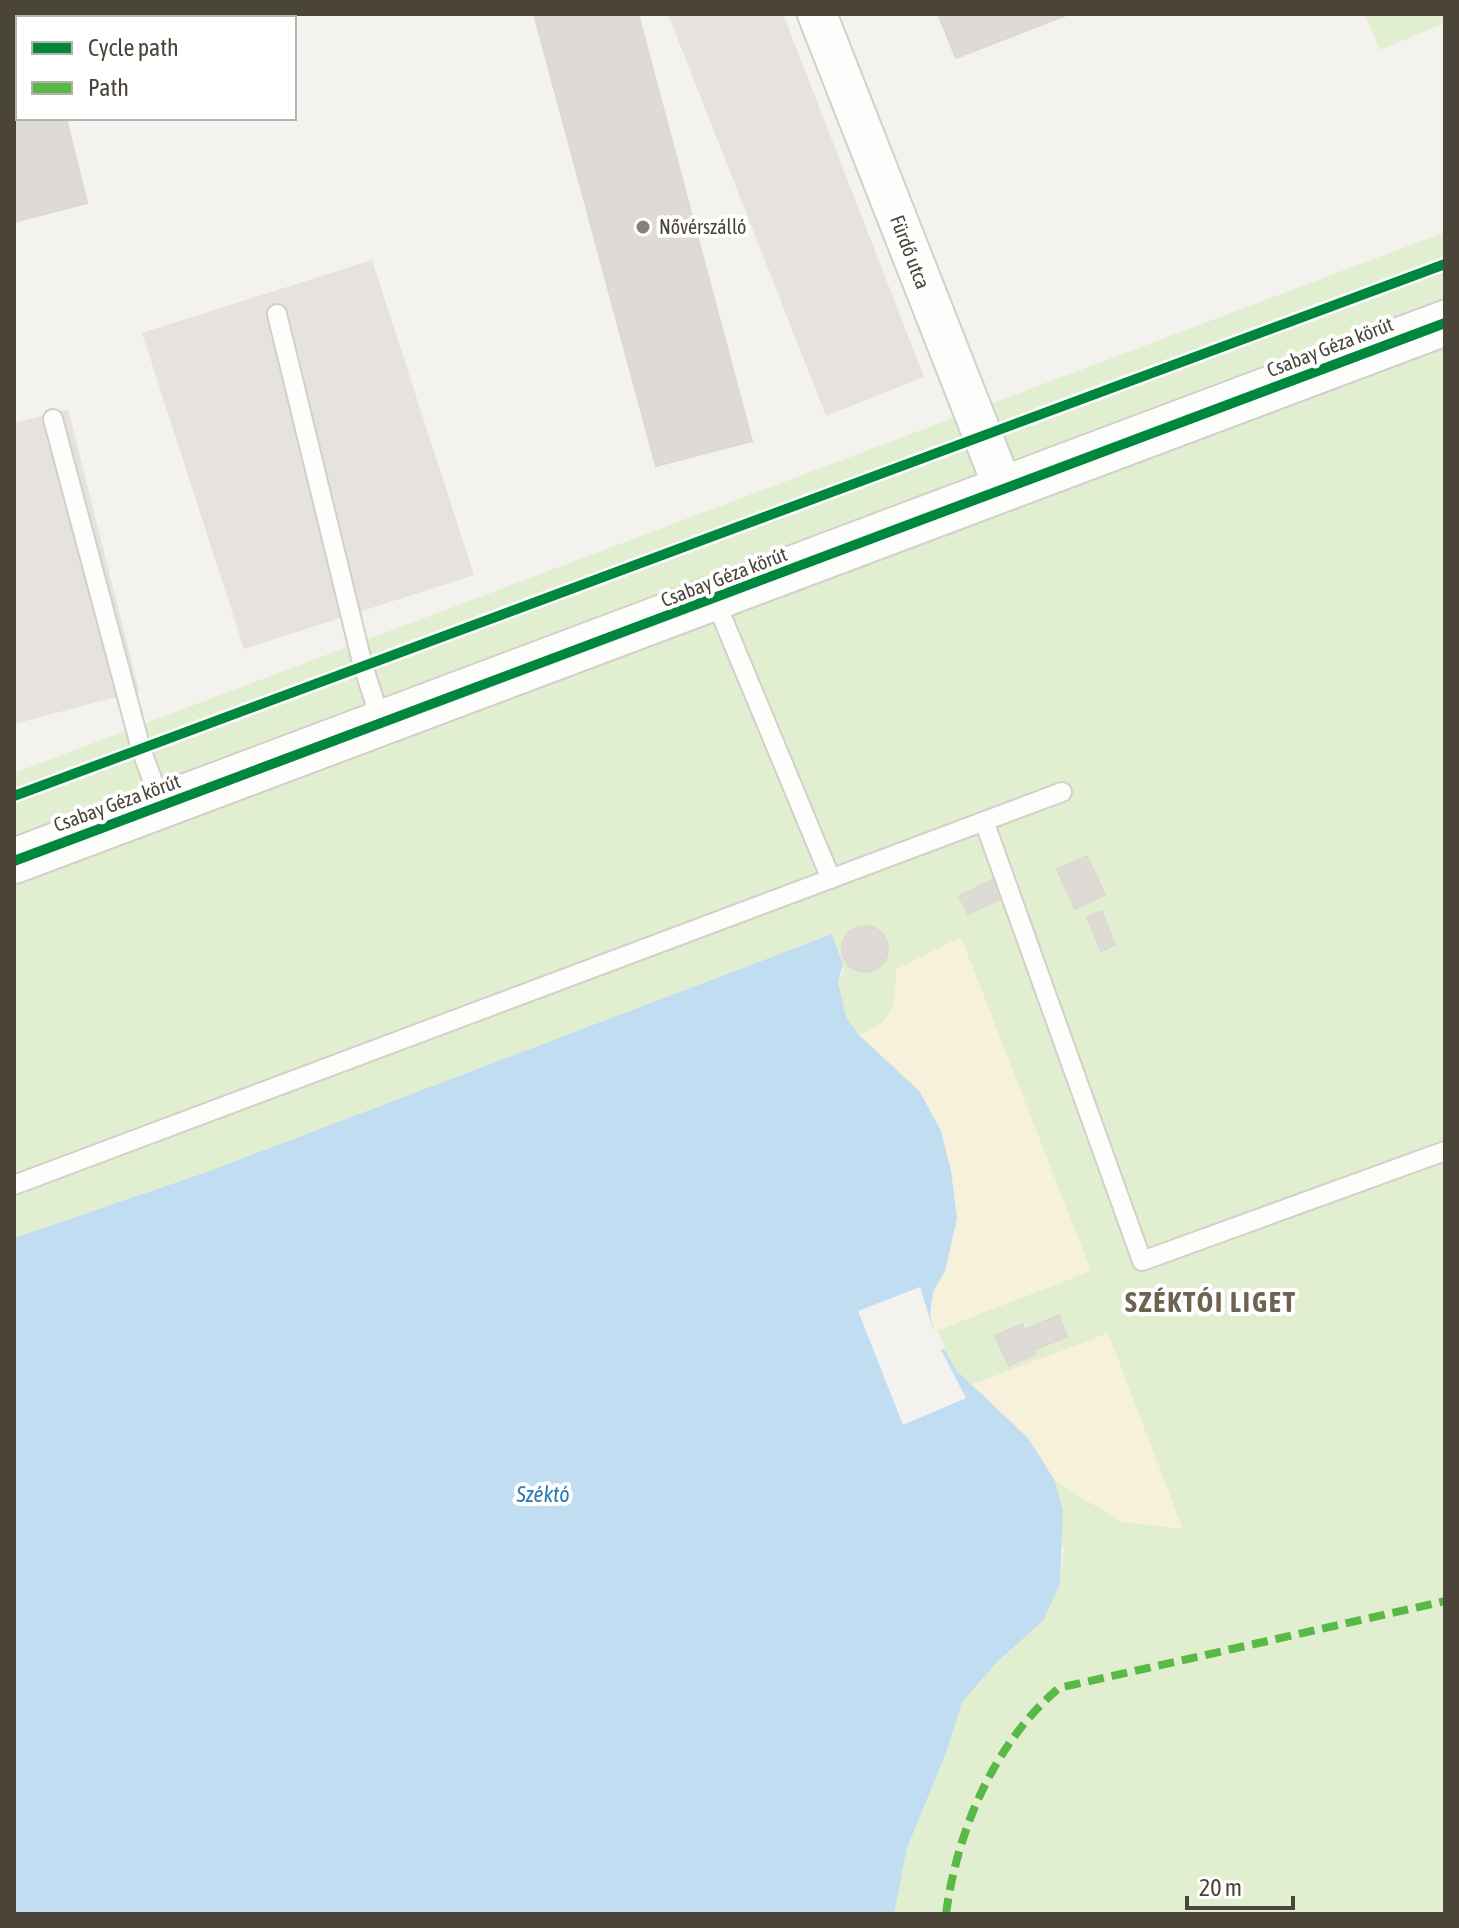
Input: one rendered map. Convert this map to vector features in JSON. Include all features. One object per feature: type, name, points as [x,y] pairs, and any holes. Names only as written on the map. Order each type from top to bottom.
[{"type":"street","name":"Fürdő utca","points":[[817,14],[1004,490]]},
{"type":"street","name":"Csabay Géza körút","points":[[14,861],[1445,323]]},
{"type":"lane","points":[[277,314],[363,666],[382,724]]},
{"type":"lane","points":[[53,419],[141,749],[162,806]]},
{"type":"lane","points":[[715,600],[831,879]]},
{"type":"lane","points":[[14,1185],[1062,792]]},
{"type":"lane","points":[[984,821],[1142,1261],[1445,1151]]},
{"type":"green space","points":[[1365,14],[1445,14],[1445,23],[1380,50]]},
{"type":"green space","points":[[1445,232],[1445,1914],[894,1914],[907,1848],[946,1753],[962,1701],[997,1662],[1043,1621],[1060,1584],[1064,1550],[1028,1438],[957,1371],[934,1332],[933,1292],[952,1248],[859,1035],[846,1017],[838,981],[844,971],[832,934],[204,1173],[14,1238],[14,773]]},
{"type":"sand","points":[[961,937],[1091,1271],[934,1332],[930,1314],[933,1292],[945,1271],[957,1218],[920,1092],[859,1035],[880,1024],[891,1010],[896,969]]},
{"type":"sand","points":[[1108,1333],[1183,1529],[1121,1522],[1055,1481],[1028,1438],[970,1385]]},
{"type":"shaded area","points":[[668,14],[783,14],[924,377],[826,416]]},
{"type":"shaded area","points":[[372,260],[474,575],[244,649],[142,333]]},
{"type":"shaded area","points":[[68,409],[139,691],[14,724],[14,423]]},
{"type":"water","name":"Széktó","points":[[832,934],[843,965],[838,982],[846,1017],[859,1035],[920,1092],[941,1131],[951,1171],[957,1218],[945,1271],[933,1292],[930,1314],[934,1332],[957,1371],[1028,1438],[1055,1481],[1063,1511],[1060,1584],[1043,1621],[997,1662],[962,1702],[946,1753],[907,1848],[894,1914],[14,1914],[14,1238],[204,1173]]},
{"type":"pier","points":[[920,1287],[934,1332],[938,1331],[945,1348],[941,1350],[966,1398],[903,1425],[858,1311]]},
{"type":"building","points":[[14,14],[40,14],[16,16],[16,120],[66,120],[87,203],[14,222]]},
{"type":"building","name":"Nővérszálló","points":[[534,14],[638,14],[752,441],[656,466]]},
{"type":"building","points":[[938,14],[1069,14],[956,58]]},
{"type":"building","points":[[1087,856],[1105,895],[1075,909],[1057,869]]},
{"type":"building","points":[[994,879],[1003,898],[968,914],[959,896]]},
{"type":"building","points":[[1102,911],[1115,945],[1101,951],[1087,917]]},
{"type":"building","points":[[865,926],[881,933],[888,949],[881,965],[865,972],[849,965],[842,949],[849,933]]},
{"type":"building","points":[[1059,1315],[1067,1337],[1033,1350],[1024,1330]]},
{"type":"building","points":[[1022,1324],[1035,1354],[1009,1366],[995,1336]]},
{"type":"marked path","points":[[946,1914],[959,1851],[982,1790],[1015,1735],[1059,1688],[1445,1601]]},
{"type":"cycle path","points":[[14,796],[1445,264]]},
{"type":"cycle path","points":[[14,861],[1445,323]]},
{"type":"place","name":"Nővérszálló","points":[[643,227]]},
{"type":"district","name":"SZÉKTÓI LIGET","points":[[1211,1302]]}]
